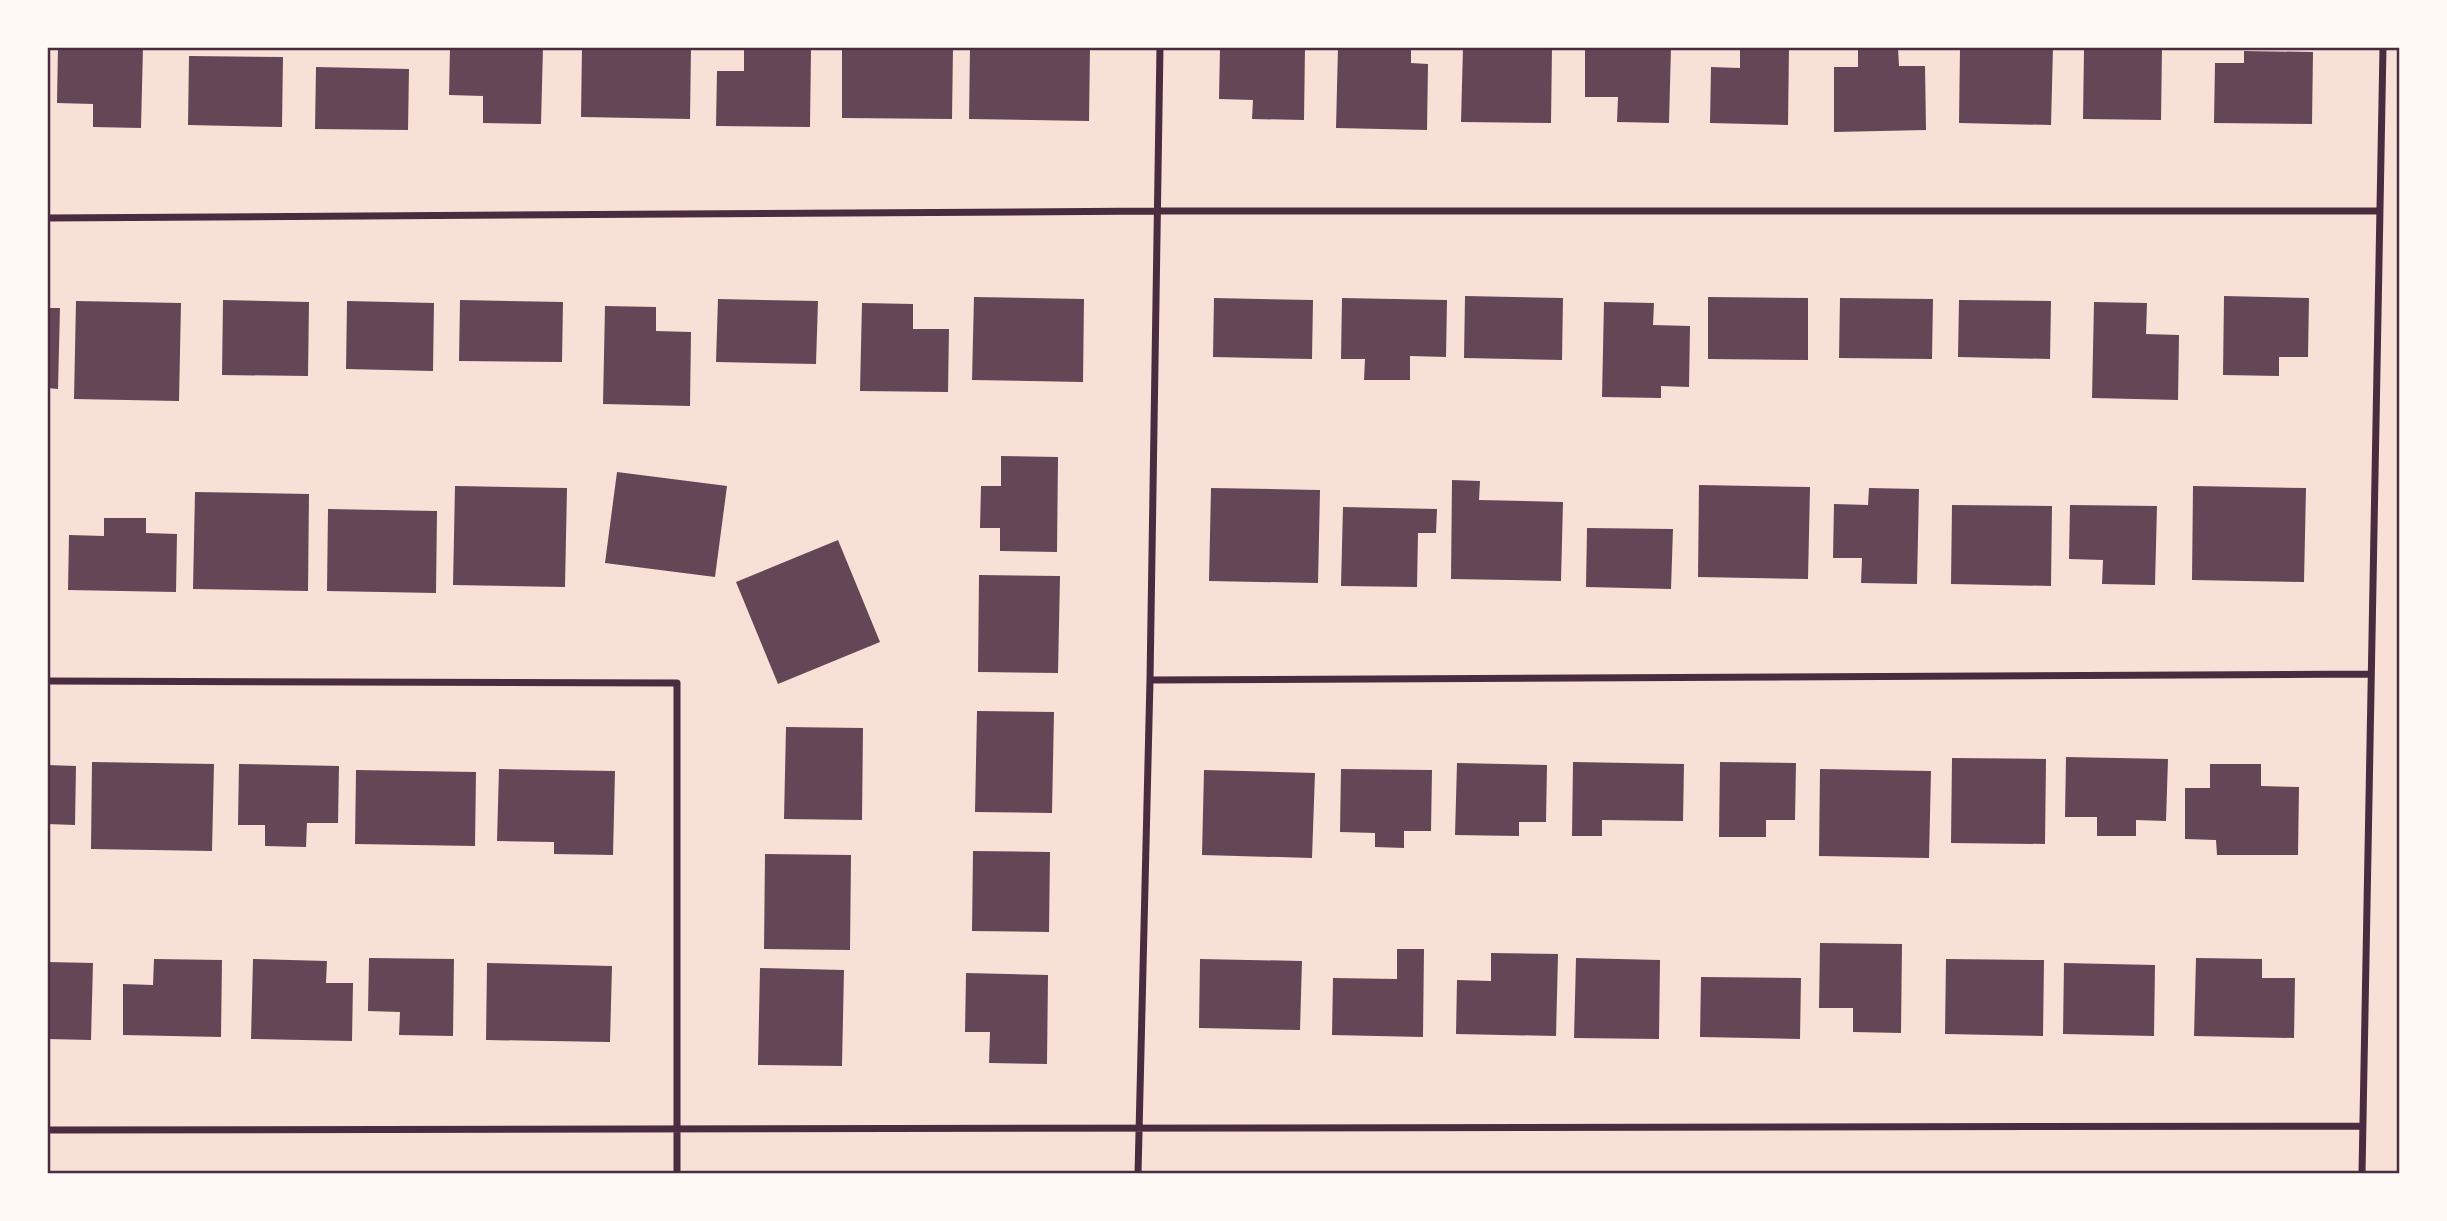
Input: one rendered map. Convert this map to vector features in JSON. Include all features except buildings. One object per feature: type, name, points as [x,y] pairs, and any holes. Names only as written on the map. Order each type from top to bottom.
[{"type":"street","points":[[1138,1174],[1150,680],[1160,47]]},
{"type":"street","points":[[2362,1174],[2383,47]]},
{"type":"street","points":[[47,218],[1158,212],[2380,211]]},
{"type":"street","points":[[1150,680],[2371,674]]},
{"type":"street","points":[[47,681],[677,683],[677,1174]]},
{"type":"street","points":[[47,1130],[2363,1126]]}]
